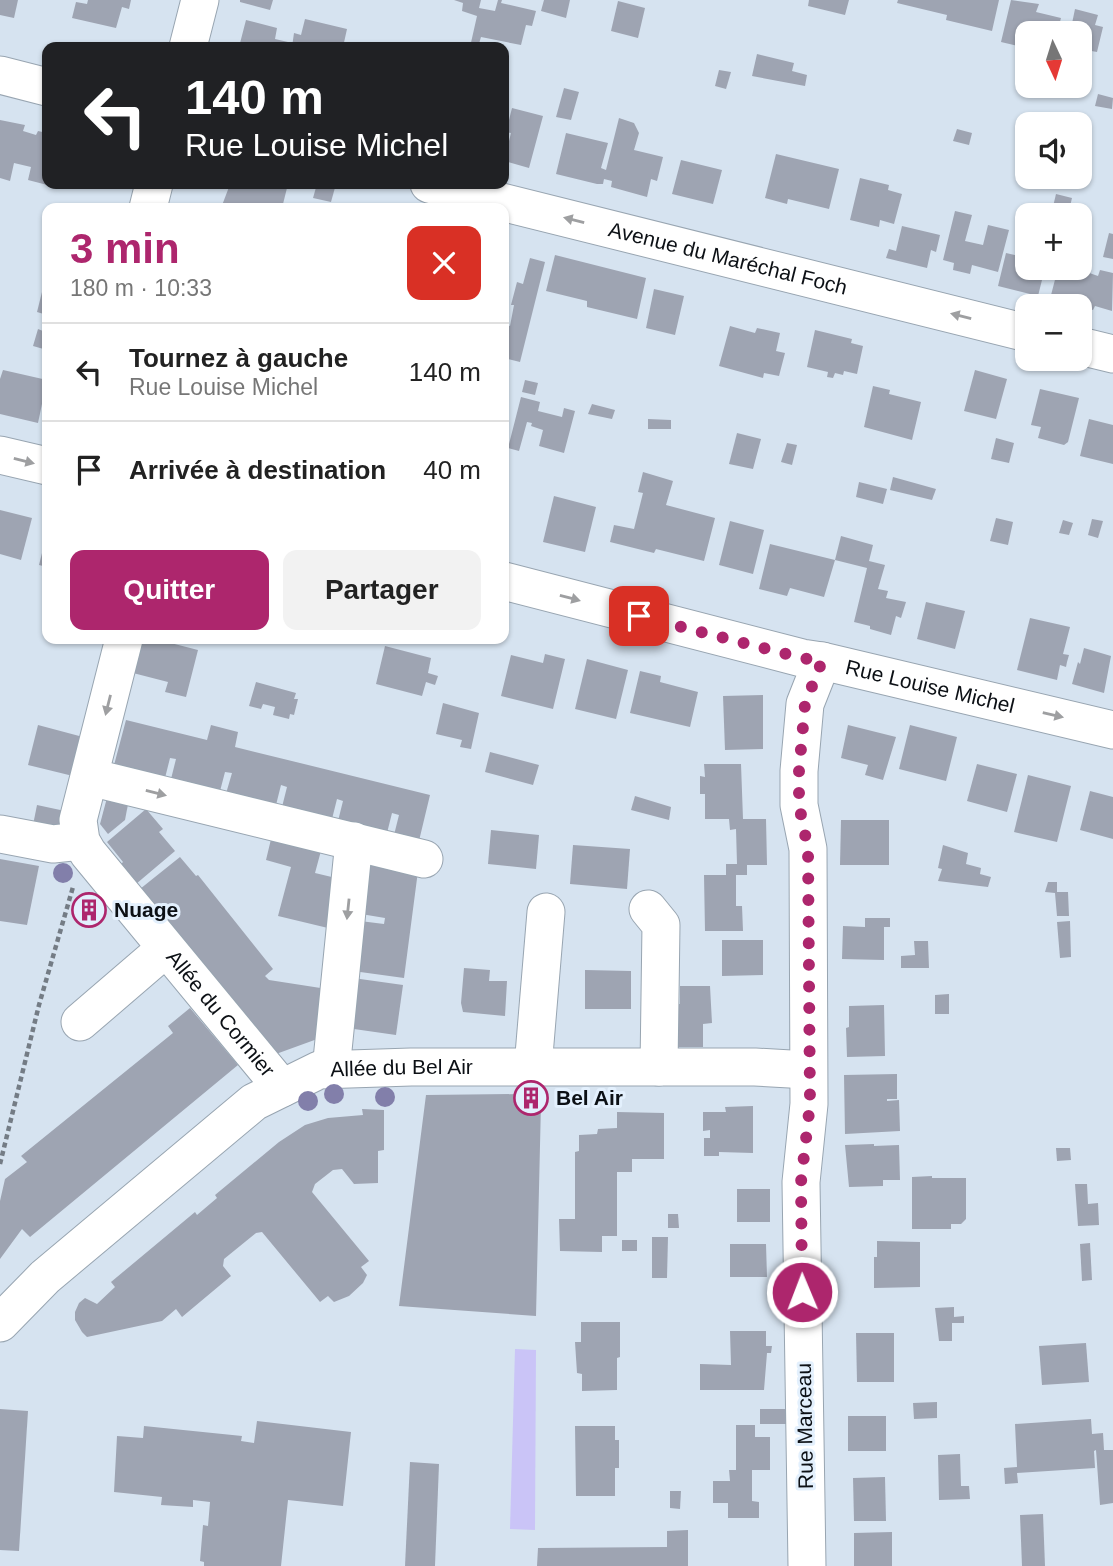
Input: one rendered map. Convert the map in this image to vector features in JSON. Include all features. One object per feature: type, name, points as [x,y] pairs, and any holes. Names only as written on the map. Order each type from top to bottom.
[{"type":"street","points":[[189,42],[200,0]]},
{"type":"street","points":[[0,75],[42,87]]},
{"type":"street","name":"Avenue du Maréchal Foch","points":[[449,189],[505,203]]},
{"type":"street","name":"Avenue du Maréchal Foch","points":[[509,204],[1015,330]]},
{"type":"street","points":[[1092,349],[1113,354]]},
{"type":"street","points":[[0,455],[42,465]]},
{"type":"street","name":"Rue Louise Michel","points":[[509,582],[802,658],[1113,730]]},
{"type":"street","points":[[0,834],[54,844],[81,841],[78,820],[123,644]]},
{"type":"street","name":"Rue Marceau","points":[[807,1566],[801,1182],[810,1104],[808,849],[799,805],[799,771],[805,704],[822,661]]},
{"type":"street","points":[[90,777],[424,859]]},
{"type":"street","name":"Allée du Cormier","points":[[81,841],[165,949],[282,1088]]},
{"type":"street","points":[[331,1070],[354,841]]},
{"type":"street","points":[[648,909],[661,925],[660,1067]]},
{"type":"street","points":[[533,1067],[546,912]]},
{"type":"street","points":[[80,1022],[165,949]]},
{"type":"street","name":"Allée du Bel Air","points":[[0,1323],[45,1277],[254,1101],[319,1070],[411,1067],[755,1067],[808,1070]]},
{"type":"path","points":[[0,1164],[39,1005],[75,882],[81,841]]},
{"type":"shaded area","points":[[515,1349],[536,1350],[535,1530],[510,1529]]},
{"type":"building","points":[[0,0],[18,0],[14,18],[0,15]]},
{"type":"building","points":[[88,0],[131,0],[129,9],[122,7],[116,28],[72,18],[76,2],[87,4]]},
{"type":"building","points":[[240,0],[273,0],[270,10]]},
{"type":"building","points":[[454,0],[481,0],[479,8],[495,11],[498,0],[502,0],[501,3],[536,11],[532,26],[526,25],[521,45],[481,37],[480,42],[471,42],[477,16],[462,11],[463,3]]},
{"type":"building","points":[[544,0],[570,0],[566,18],[541,11]]},
{"type":"building","points":[[809,0],[849,0],[845,15],[808,6]]},
{"type":"building","points":[[898,0],[999,0],[992,31],[946,20],[947,15],[897,3]]},
{"type":"building","points":[[1011,0],[1039,4],[1036,12],[1061,18],[1060,21],[1015,21],[1015,45],[1001,42]]},
{"type":"building","points":[[618,1],[645,8],[638,38],[611,31]]},
{"type":"building","points":[[1075,9],[1098,15],[1095,25],[1103,27],[1097,52],[1092,51],[1092,21],[1072,21]]},
{"type":"building","points":[[305,19],[347,29],[344,42],[293,42],[294,33],[301,35]]},
{"type":"building","points":[[246,20],[277,28],[275,39],[288,42],[240,42]]},
{"type":"building","points":[[757,54],[794,63],[792,71],[807,75],[805,86],[752,76]]},
{"type":"building","points":[[719,70],[731,72],[726,89],[715,86]]},
{"type":"building","points":[[564,88],[579,92],[571,120],[556,117]]},
{"type":"building","points":[[1098,94],[1113,98],[1112,109],[1095,106]]},
{"type":"building","points":[[512,108],[543,116],[529,168],[509,162],[509,120]]},
{"type":"building","points":[[619,118],[634,123],[639,133],[634,150],[663,157],[657,181],[651,179],[647,197],[611,187],[612,181],[604,179],[603,184],[597,184],[556,174],[566,133],[608,143],[601,168],[606,170]]},
{"type":"building","points":[[0,120],[25,125],[23,131],[36,135],[38,131],[42,132],[42,184],[28,180],[31,167],[14,163],[10,181],[0,178]]},
{"type":"building","points":[[957,129],[972,133],[969,145],[953,141]]},
{"type":"building","points":[[776,154],[839,169],[829,209],[788,199],[787,204],[765,198]]},
{"type":"building","points":[[681,160],[722,170],[713,204],[672,194]]},
{"type":"building","points":[[860,178],[889,185],[888,190],[902,194],[894,224],[880,220],[879,227],[850,220]]},
{"type":"building","points":[[228,189],[287,189],[283,203],[223,203]]},
{"type":"building","points":[[316,189],[335,189],[331,202],[313,198]]},
{"type":"building","points":[[1056,194],[1072,198],[1071,203],[1054,203]]},
{"type":"building","points":[[955,211],[972,215],[965,241],[983,245],[988,225],[1009,230],[998,272],[972,265],[970,274],[953,270],[954,263],[943,260]]},
{"type":"building","points":[[902,226],[940,235],[936,252],[931,250],[927,268],[886,258],[889,249],[896,251]]},
{"type":"building","points":[[1109,233],[1113,234],[1113,259],[1103,257]]},
{"type":"building","points":[[1006,253],[1015,255],[1015,280],[1042,280],[1038,294],[998,286]]},
{"type":"building","points":[[555,255],[646,278],[637,319],[587,307],[587,301],[546,291]]},
{"type":"building","points":[[530,258],[545,262],[520,362],[509,359],[509,326],[517,282],[523,284]]},
{"type":"building","points":[[1100,270],[1113,273],[1112,311],[1095,306],[1092,310],[1092,294],[1051,294],[1055,280],[1092,280],[1092,274],[1098,276]]},
{"type":"building","points":[[654,289],[684,296],[675,335],[646,328]]},
{"type":"building","points":[[42,292],[42,314],[37,312]]},
{"type":"building","points":[[730,326],[755,333],[757,328],[780,333],[776,351],[785,353],[779,376],[764,373],[763,378],[719,366]]},
{"type":"building","points":[[38,329],[42,331],[42,349],[33,346]]},
{"type":"building","points":[[815,330],[852,339],[851,343],[863,346],[857,374],[844,371],[843,375],[835,373],[833,378],[827,377],[828,372],[807,367]]},
{"type":"building","points":[[3,370],[42,379],[42,404],[38,423],[0,414],[0,379]]},
{"type":"building","points":[[975,370],[1007,379],[996,419],[964,411]]},
{"type":"building","points":[[525,380],[538,383],[535,395],[522,392]]},
{"type":"building","points":[[873,386],[890,390],[889,394],[921,402],[912,440],[864,427]]},
{"type":"building","points":[[1040,389],[1079,398],[1068,442],[1064,445],[1038,438],[1041,427],[1031,425]]},
{"type":"building","points":[[521,397],[540,402],[538,411],[562,417],[564,408],[575,411],[564,453],[539,446],[543,430],[527,422],[519,451],[509,448]]},
{"type":"building","points":[[592,404],[615,410],[612,419],[588,414]]},
{"type":"building","points":[[648,419],[671,420],[671,429],[648,429]]},
{"type":"building","points":[[1089,419],[1113,425],[1113,464],[1080,456]]},
{"type":"building","points":[[737,433],[761,439],[753,469],[729,464]]},
{"type":"building","points":[[996,438],[1014,443],[1009,463],[991,459]]},
{"type":"building","points":[[787,443],[797,445],[792,465],[781,462]]},
{"type":"building","points":[[643,472],[673,481],[666,505],[715,518],[704,561],[656,549],[654,553],[610,542],[614,525],[634,529],[643,493],[638,492]]},
{"type":"building","points":[[893,477],[936,489],[932,500],[890,490]]},
{"type":"building","points":[[859,482],[887,489],[883,504],[856,497]]},
{"type":"building","points":[[554,496],[596,507],[585,552],[543,542]]},
{"type":"building","points":[[0,510],[32,518],[21,560],[0,554]]},
{"type":"building","points":[[996,518],[1013,522],[1008,545],[990,541]]},
{"type":"building","points":[[1092,519],[1103,521],[1098,538],[1088,535]]},
{"type":"building","points":[[1063,520],[1073,523],[1069,535],[1059,533]]},
{"type":"building","points":[[730,521],[764,530],[753,574],[719,565]]},
{"type":"building","points":[[841,536],[873,545],[869,561],[885,565],[878,589],[888,591],[886,598],[906,602],[901,618],[896,616],[891,635],[854,622],[867,568],[835,560]]},
{"type":"building","points":[[770,544],[835,560],[824,597],[790,588],[787,596],[759,589]]},
{"type":"building","points":[[926,602],[965,611],[955,649],[917,639]]},
{"type":"building","points":[[1030,618],[1070,627],[1063,654],[1069,655],[1066,667],[1060,665],[1057,680],[1017,670]]},
{"type":"building","points":[[138,644],[175,644],[198,650],[186,697],[165,692],[168,682],[133,673]]},
{"type":"building","points":[[385,646],[431,658],[428,673],[438,676],[435,685],[426,682],[422,696],[376,684]]},
{"type":"building","points":[[1084,648],[1111,656],[1104,693],[1072,684]]},
{"type":"building","points":[[545,654],[565,659],[553,709],[501,696],[511,655],[543,663]]},
{"type":"building","points":[[587,659],[628,670],[616,719],[575,709]]},
{"type":"building","points":[[640,671],[661,676],[660,682],[698,692],[690,727],[630,713]]},
{"type":"building","points":[[256,682],[296,693],[294,699],[298,699],[294,715],[290,714],[289,719],[273,715],[275,707],[263,704],[261,709],[249,706]]},
{"type":"building","points":[[763,695],[763,749],[725,750],[723,696]]},
{"type":"building","points":[[443,703],[479,713],[471,749],[460,747],[462,740],[436,734]]},
{"type":"building","points":[[126,720],[207,740],[211,725],[238,732],[235,747],[430,795],[418,845],[393,839],[399,815],[392,813],[386,837],[337,825],[343,801],[337,799],[331,823],[281,811],[287,787],[281,785],[275,809],[225,797],[232,773],[225,772],[219,795],[170,783],[176,759],[170,758],[164,782],[113,769]]},
{"type":"building","points":[[38,725],[83,737],[73,776],[28,765]]},
{"type":"building","points":[[848,725],[896,737],[883,780],[865,775],[868,765],[841,758]]},
{"type":"building","points":[[910,725],[957,737],[946,781],[899,769]]},
{"type":"building","points":[[490,752],[539,765],[533,785],[485,772]]},
{"type":"building","points":[[704,764],[741,764],[743,819],[766,819],[767,865],[747,865],[747,875],[736,875],[736,906],[742,906],[743,931],[705,931],[704,875],[726,875],[726,864],[737,864],[736,829],[730,830],[729,819],[705,819],[705,794],[700,794],[700,776],[705,777]]},
{"type":"building","points":[[977,764],[1017,774],[1007,812],[967,801]]},
{"type":"building","points":[[1028,775],[1071,786],[1057,842],[1014,832]]},
{"type":"building","points":[[1090,791],[1113,797],[1113,839],[1080,830]]},
{"type":"building","points":[[108,794],[129,799],[125,820],[108,834],[100,824]]},
{"type":"building","points":[[635,796],[671,807],[669,820],[631,810]]},
{"type":"building","points":[[37,805],[65,811],[60,831],[33,825]]},
{"type":"building","points":[[146,809],[163,829],[159,832],[175,851],[136,884],[120,865],[123,862],[107,842]]},
{"type":"building","points":[[841,820],[889,820],[889,865],[840,865]]},
{"type":"building","points":[[491,830],[539,835],[536,869],[488,864]]},
{"type":"building","points":[[272,835],[322,847],[315,873],[340,879],[328,928],[278,916],[291,867],[266,860]]},
{"type":"building","points":[[573,845],[630,849],[627,889],[570,884]]},
{"type":"building","points":[[943,845],[968,853],[966,864],[981,868],[980,874],[991,877],[988,887],[938,881],[942,869],[938,868]]},
{"type":"building","points":[[180,857],[196,876],[198,875],[273,969],[265,976],[269,980],[327,989],[320,1038],[276,1054],[140,889]]},
{"type":"building","points":[[0,859],[39,866],[27,925],[0,921]]},
{"type":"building","points":[[368,864],[418,871],[404,978],[353,971],[360,921],[384,924],[385,918],[361,914]]},
{"type":"building","points":[[1048,882],[1057,882],[1057,892],[1068,892],[1069,916],[1057,916],[1055,893],[1045,892]]},
{"type":"building","name":"Nuage","points":[[93,893],[106,910],[87,926],[73,910]]},
{"type":"building","points":[[865,918],[890,918],[890,927],[884,927],[884,960],[842,959],[843,926],[865,927]]},
{"type":"building","points":[[1070,921],[1071,957],[1060,958],[1057,922]]},
{"type":"building","points":[[722,940],[763,940],[763,975],[722,976]]},
{"type":"building","points":[[914,941],[928,941],[929,968],[901,968],[901,956],[915,955]]},
{"type":"building","points":[[464,968],[490,970],[489,981],[507,981],[505,1016],[463,1012],[461,1003]]},
{"type":"building","points":[[585,970],[631,971],[631,1009],[585,1009]]},
{"type":"building","points":[[353,978],[403,985],[396,1035],[347,1028]]},
{"type":"building","points":[[680,986],[710,986],[712,1023],[703,1024],[703,1047],[668,1047],[668,1004],[680,1004]]},
{"type":"building","points":[[949,994],[949,1014],[935,1014],[935,995]]},
{"type":"building","points":[[884,1005],[885,1056],[847,1057],[846,1028],[849,1027],[849,1006]]},
{"type":"building","points":[[190,1008],[238,1065],[30,1237],[22,1229],[0,1259],[0,1201],[5,1179],[27,1162],[21,1156],[173,1033],[168,1026]]},
{"type":"building","points":[[897,1074],[897,1099],[887,1101],[899,1100],[900,1131],[845,1134],[844,1075]]},
{"type":"building","points":[[521,1094],[520,1104],[541,1103],[536,1316],[399,1306],[426,1095]]},
{"type":"building","points":[[753,1106],[753,1153],[719,1152],[719,1156],[704,1156],[704,1138],[710,1138],[710,1130],[703,1131],[703,1112],[726,1112],[725,1107]]},
{"type":"building","points":[[362,1109],[384,1110],[384,1150],[378,1151],[378,1183],[354,1184],[342,1169],[333,1170],[315,1184],[312,1192],[369,1261],[361,1267],[367,1275],[363,1283],[349,1296],[334,1302],[328,1296],[320,1302],[262,1232],[256,1233],[224,1259],[223,1266],[231,1276],[182,1317],[176,1309],[162,1321],[87,1337],[82,1332],[75,1320],[79,1303],[85,1298],[97,1304],[115,1287],[111,1282],[195,1212],[197,1215],[217,1198],[215,1195],[279,1142],[305,1125],[328,1118],[363,1115]]},
{"type":"building","points":[[617,1112],[664,1113],[664,1159],[632,1159],[632,1172],[617,1172],[617,1236],[602,1236],[602,1252],[560,1251],[559,1219],[575,1219],[575,1152],[579,1151],[579,1135],[597,1134],[598,1129],[617,1128]]},
{"type":"building","points":[[845,1145],[899,1145],[900,1180],[883,1180],[883,1186],[849,1187]]},
{"type":"building","points":[[1056,1148],[1070,1148],[1071,1160],[1057,1161]]},
{"type":"building","points":[[912,1177],[966,1178],[966,1219],[961,1224],[951,1224],[951,1229],[912,1229]]},
{"type":"building","points":[[1075,1184],[1087,1184],[1088,1204],[1098,1203],[1099,1225],[1078,1226]]},
{"type":"building","points":[[737,1189],[770,1189],[770,1222],[737,1222]]},
{"type":"building","points":[[668,1214],[678,1214],[679,1228],[668,1228]]},
{"type":"building","points":[[652,1237],[668,1237],[667,1278],[652,1278]]},
{"type":"building","points":[[622,1240],[637,1240],[637,1251],[622,1251]]},
{"type":"building","points":[[877,1241],[920,1242],[920,1287],[874,1288]]},
{"type":"building","points":[[1090,1243],[1092,1280],[1082,1281],[1080,1244]]},
{"type":"building","points":[[730,1244],[766,1244],[767,1277],[730,1277]]},
{"type":"building","points":[[954,1307],[954,1317],[964,1316],[964,1323],[952,1323],[952,1341],[939,1341],[935,1308]]},
{"type":"building","points":[[581,1322],[620,1322],[617,1390],[582,1391],[582,1374],[577,1373],[575,1342],[581,1342]]},
{"type":"building","points":[[730,1331],[766,1331],[766,1346],[772,1346],[771,1353],[767,1353],[764,1390],[700,1390],[700,1364],[731,1365]]},
{"type":"building","points":[[856,1333],[894,1333],[894,1382],[857,1382]]},
{"type":"building","points":[[1086,1343],[1089,1382],[1042,1385],[1039,1346]]},
{"type":"building","points":[[937,1402],[937,1418],[914,1419],[913,1403]]},
{"type":"building","points":[[0,1409],[28,1411],[19,1551],[0,1550]]},
{"type":"building","points":[[760,1409],[792,1409],[792,1424],[760,1424]]},
{"type":"building","points":[[848,1416],[886,1416],[886,1451],[848,1451]]},
{"type":"building","points":[[1091,1419],[1092,1434],[1103,1433],[1104,1450],[1113,1450],[1113,1503],[1100,1505],[1096,1450],[1095,1468],[1017,1473],[1018,1483],[1005,1484],[1004,1468],[1017,1467],[1015,1424]]},
{"type":"building","points":[[257,1421],[351,1432],[343,1506],[288,1500],[281,1566],[204,1566],[204,1562],[200,1561],[203,1525],[208,1526],[210,1502],[193,1500],[193,1507],[161,1505],[162,1497],[114,1492],[117,1436],[143,1438],[144,1426],[242,1436],[241,1441],[254,1443]]},
{"type":"building","points":[[736,1425],[755,1425],[755,1437],[770,1437],[770,1470],[752,1470],[752,1501],[759,1502],[759,1518],[728,1518],[728,1503],[713,1503],[713,1481],[730,1481],[729,1470],[736,1470]]},
{"type":"building","points":[[575,1426],[615,1426],[615,1440],[619,1440],[619,1468],[615,1468],[615,1496],[576,1496]]},
{"type":"building","points":[[960,1454],[961,1486],[969,1486],[970,1499],[939,1500],[938,1455]]},
{"type":"building","points":[[410,1462],[439,1464],[435,1566],[405,1566]]},
{"type":"building","points":[[885,1477],[886,1521],[854,1521],[853,1478]]},
{"type":"building","points":[[670,1491],[681,1491],[680,1509],[670,1508]]},
{"type":"building","points":[[1043,1514],[1045,1566],[1022,1566],[1020,1515]]},
{"type":"building","points":[[688,1530],[688,1566],[537,1566],[538,1548],[667,1547],[667,1531]]},
{"type":"building","points":[[892,1532],[892,1566],[854,1566],[854,1533]]},
{"type":"place","name":"Nuage","points":[[89,910]]},
{"type":"place","name":"Bel Air","points":[[531,1098]]},
{"type":"route","points":[[639,616],[822,661],[805,704],[799,771],[799,805],[808,849],[810,1104],[801,1182],[802,1292]]}]
